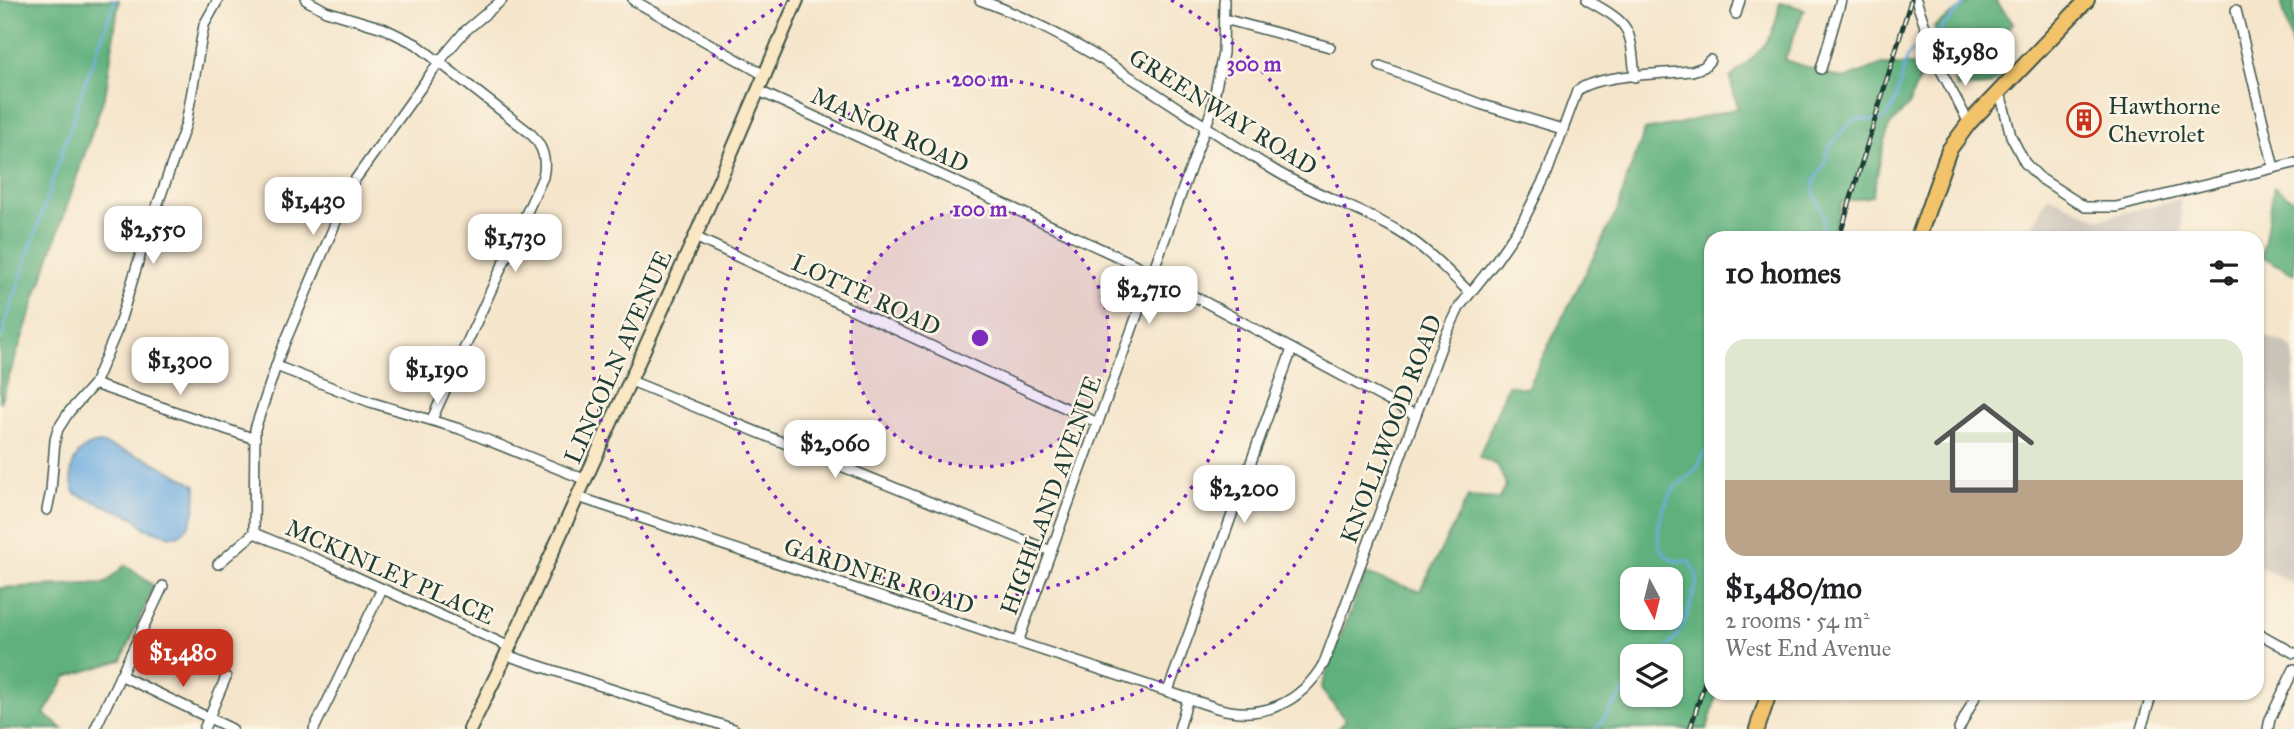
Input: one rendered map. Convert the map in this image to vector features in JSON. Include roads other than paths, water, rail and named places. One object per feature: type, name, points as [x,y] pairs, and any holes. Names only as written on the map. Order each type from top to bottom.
[{"type":"main road","name":"LINCOLN AVENUE","points":[[470,729],[631,381],[797,0]]},
{"type":"main road","points":[[1920,231],[1949,150],[1969,123],[2087,0]]},
{"type":"main road","points":[[1757,729],[1767,700]]},
{"type":"street","points":[[47,510],[58,429],[94,384],[118,328],[143,246],[178,150],[192,98],[204,25],[208,13],[218,0]]},
{"type":"street","points":[[306,0],[326,10],[399,34],[530,133],[542,149],[545,167],[543,177],[432,419]]},
{"type":"street","points":[[218,564],[254,533],[255,429],[276,366],[352,184],[439,62],[464,32],[502,0]]},
{"type":"street","points":[[632,0],[766,76]]},
{"type":"street","name":"GREENWAY ROAD","points":[[980,0],[1008,5],[1097,56],[1288,178],[1378,219],[1400,232],[1436,260],[1470,293]]},
{"type":"street","name":"HIGHLAND AVENUE","points":[[1018,642],[1206,125],[1220,75],[1224,0]]},
{"type":"street","points":[[1587,0],[1618,18],[1627,27],[1634,77]]},
{"type":"street","points":[[1736,14],[1740,0]]},
{"type":"street","points":[[1821,69],[1841,0]]},
{"type":"street","points":[[1916,0],[1938,65],[1969,123]]},
{"type":"street","points":[[2236,10],[2274,168]]},
{"type":"street","points":[[1224,19],[1330,47]]},
{"type":"street","name":"KNOLLWOOD ROAD","points":[[1168,691],[1231,712],[1262,712],[1285,704],[1312,681],[1324,663],[1338,628],[1444,338],[1460,306],[1522,223],[1547,173],[1575,95],[1581,88],[1600,81],[1692,71],[1704,67],[1710,60]]},
{"type":"street","points":[[1380,66],[1480,104],[1562,129]]},
{"type":"street","name":"MANOR ROAD","points":[[759,92],[1152,274],[1415,415]]},
{"type":"street","points":[[2000,92],[2011,136],[2025,163],[2040,178],[2085,207],[2116,207],[2294,163]]},
{"type":"street","name":"LOTTE ROAD","points":[[695,237],[1098,423]]},
{"type":"street","points":[[1168,691],[1292,349]]},
{"type":"street","points":[[276,366],[370,402],[460,429],[586,480]]},
{"type":"street","points":[[631,381],[1051,551]]},
{"type":"street","points":[[94,384],[255,439]]},
{"type":"street","name":"GARDNER ROAD","points":[[578,497],[1168,691]]},
{"type":"street","name":"MCKINLEY PLACE","points":[[254,533],[382,589],[508,651],[734,729]]},
{"type":"street","points":[[95,729],[163,586]]},
{"type":"street","points":[[314,729],[382,589]]},
{"type":"street","points":[[2264,636],[2294,653]]},
{"type":"street","points":[[2268,729],[2270,719],[2294,669]]},
{"type":"street","points":[[120,676],[232,729]]},
{"type":"street","points":[[204,729],[226,677]]},
{"type":"street","points":[[1179,729],[1188,698]]},
{"type":"street","points":[[1959,729],[1974,700]]},
{"type":"street","points":[[2141,729],[2150,700]]},
{"type":"water","points":[[100,443],[148,459],[196,485],[194,513],[184,532],[178,536],[170,536],[145,528],[134,517],[76,494],[71,477],[74,461],[84,449]]},
{"type":"waterway","points":[[0,340],[115,0]]},
{"type":"waterway","points":[[1822,231],[1824,217],[1813,184],[1825,162],[1829,147],[1851,122],[1859,119],[1880,121],[1886,117],[1895,103],[1907,57],[1941,29],[1968,0]]},
{"type":"waterway","points":[[1671,644],[1681,629],[1698,578],[1689,561],[1673,560],[1665,555],[1660,547],[1659,528],[1674,489],[1693,472],[1704,455]]},
{"type":"waterway","points":[[1596,729],[1620,697]]},
{"type":"railway","points":[[1841,231],[1911,0]]},
{"type":"railway","points":[[1690,729],[1704,685]]},
{"type":"place","name":"Hawthorne Chevrolet","points":[[2084,120]]}]
